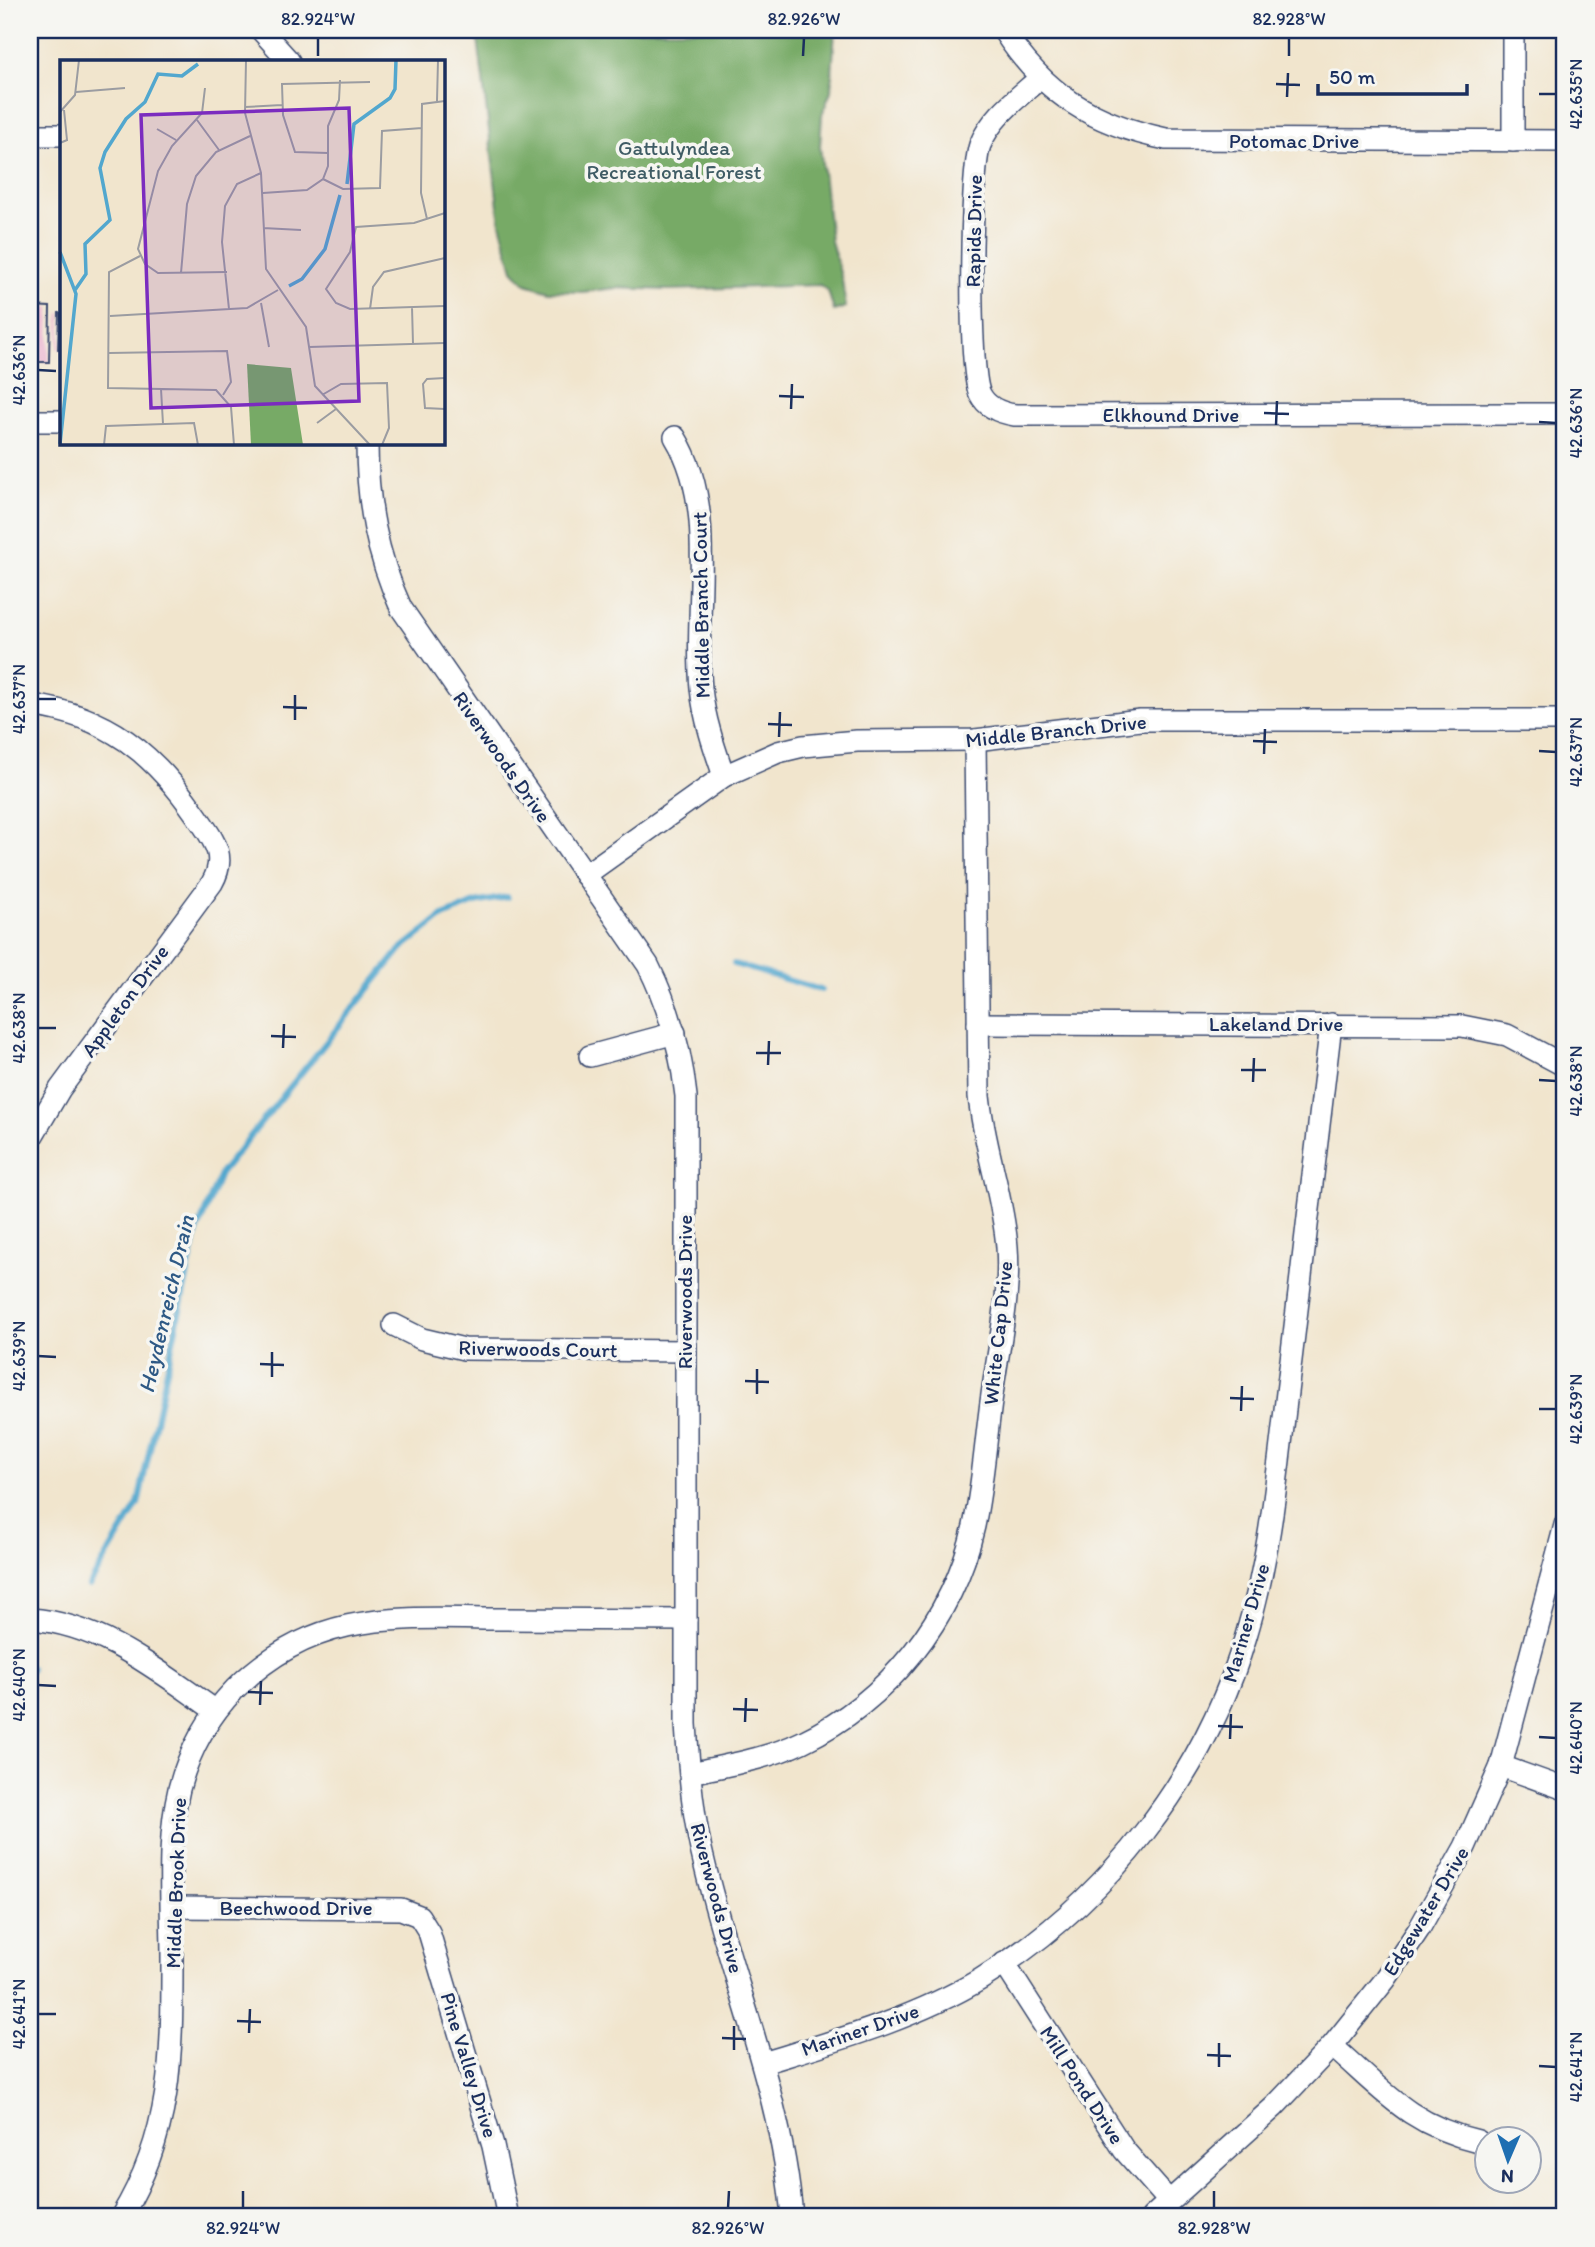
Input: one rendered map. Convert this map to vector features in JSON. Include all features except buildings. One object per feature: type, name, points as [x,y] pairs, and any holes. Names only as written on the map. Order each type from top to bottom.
[{"type":"street","points":[[261,30],[280,58]]},
{"type":"street","name":"Potomac Drive","points":[[1003,30],[1040,78],[1075,106],[1118,128],[1166,139],[1565,141]]},
{"type":"street","points":[[1513,30],[1513,141]]},
{"type":"street","name":"Rapids Drive","points":[[989,405],[980,394],[977,382],[973,190],[976,159],[989,128],[1040,78]]},
{"type":"street","points":[[30,135],[60,135]]},
{"type":"street","name":"Elkhound Drive","points":[[989,405],[1001,412],[1015,415],[1565,414]]},
{"type":"street","points":[[30,421],[60,421]]},
{"type":"street","name":"Middle Branch Court","points":[[675,437],[688,457],[699,496],[701,688],[709,730],[723,776]]},
{"type":"street","name":"Riverwoods Drive","points":[[367,444],[368,487],[374,533],[380,560],[401,608],[648,965],[675,1033],[686,1096],[686,1620],[690,1773],[704,1866],[763,2063],[785,2157],[792,2217]]},
{"type":"street","name":"Appleton Drive","points":[[30,705],[86,719],[145,753],[216,843],[221,862],[212,883],[60,1089],[30,1140]]},
{"type":"street","name":"Middle Branch Drive","points":[[585,875],[723,776],[769,755],[803,746],[857,740],[975,740],[1140,720],[1565,720]]},
{"type":"street","name":"White Cap Drive","points":[[690,1773],[778,1752],[820,1732],[854,1710],[915,1651],[932,1628],[957,1579],[978,1500],[1006,1272],[1002,1208],[982,1125],[978,1024],[975,740]]},
{"type":"street","name":"Lakeland Drive","points":[[978,1024],[1437,1024],[1484,1029],[1530,1045],[1565,1066]]},
{"type":"street","name":"Mariner Drive","points":[[763,2063],[907,2015],[946,1998],[1004,1964],[1082,1902],[1150,1825],[1191,1765],[1236,1667],[1257,1595],[1272,1515],[1331,1024]]},
{"type":"street","points":[[590,1056],[675,1033]]},
{"type":"street","name":"Riverwoods Court","points":[[394,1325],[422,1339],[464,1349],[685,1351]]},
{"type":"street","name":"Edgewater Drive","points":[[1152,2217],[1274,2107],[1332,2046],[1385,1980],[1419,1929],[1465,1847],[1501,1766],[1565,1525]]},
{"type":"street","points":[[30,1619],[68,1625],[103,1638],[139,1658],[216,1711]]},
{"type":"street","name":"Middle Brook Drive","points":[[121,2217],[147,2168],[168,2091],[172,2043],[173,1839],[179,1789],[195,1746],[216,1711],[258,1667],[275,1655],[316,1634],[352,1624],[412,1619],[686,1620]]},
{"type":"street","points":[[1501,1766],[1565,1789]]},
{"type":"street","name":"Beechwood Drive","points":[[172,1907],[401,1909],[419,1916]]},
{"type":"street","name":"Pine Valley Drive","points":[[419,1916],[429,1931],[438,1958],[493,2146],[508,2217]]},
{"type":"street","name":"Mill Pond Drive","points":[[1004,1964],[1118,2141],[1168,2200]]},
{"type":"street","points":[[1332,2046],[1412,2117],[1450,2134],[1472,2140]]},
{"type":"green space","name":"Gattulyndea Recreational Forest","points":[[477,30],[835,30],[831,91],[822,115],[820,146],[831,241],[846,307],[834,311],[828,291],[820,285],[669,290],[616,288],[582,292],[549,291],[526,284],[513,270],[500,223]]},
{"type":"waterway","name":"Heydenreich Drain","points":[[89,1586],[138,1504],[196,1235],[220,1174],[401,949],[443,916],[475,903],[507,897]]},
{"type":"waterway","name":"Heydenreich Drain","points":[[734,964],[821,990]]}]
